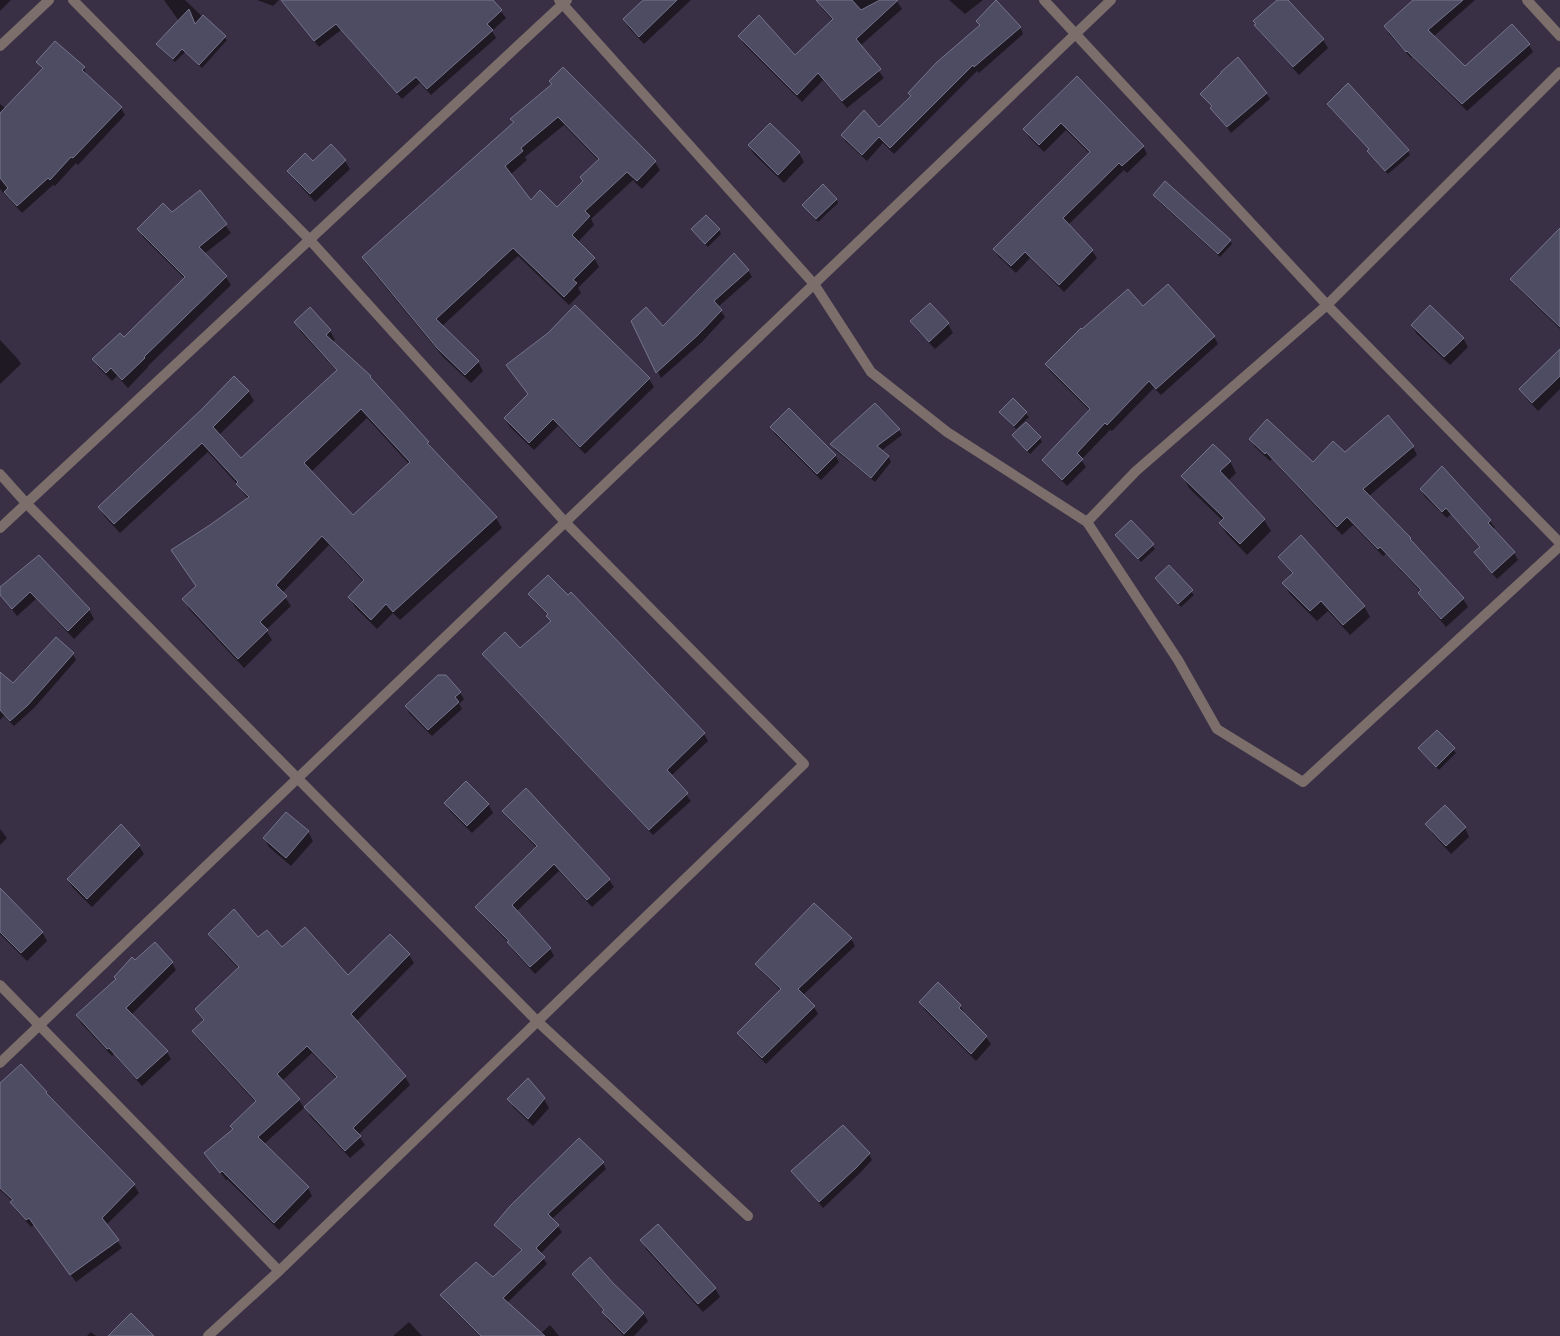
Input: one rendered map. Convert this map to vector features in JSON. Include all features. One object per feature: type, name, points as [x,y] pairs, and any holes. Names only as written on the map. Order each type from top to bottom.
[{"type":"street","points":[[0,46],[48,0]]},
{"type":"street","points":[[73,0],[309,240],[565,522],[804,764],[279,1271],[208,1336]]},
{"type":"street","points":[[0,528],[563,1],[814,284],[871,372],[947,432],[1086,522],[1178,660],[1217,729],[1303,782],[1560,545],[1327,305],[1044,0]]},
{"type":"street","points":[[0,1063],[1111,0]]},
{"type":"street","points":[[1527,0],[1560,36]]},
{"type":"street","points":[[1086,522],[1136,471],[1327,305],[1560,72]]},
{"type":"street","points":[[0,474],[26,503],[537,1021],[748,1216]]},
{"type":"street","points":[[0,985],[279,1271]]},
{"type":"building","points":[[281,0],[493,0],[502,10],[487,24],[493,30],[427,89],[416,77],[397,93],[336,24],[314,41]]},
{"type":"building","points":[[643,0],[677,0],[639,37],[623,19]]},
{"type":"building","points":[[816,0],[852,0],[861,10],[880,0],[898,0],[856,39],[881,69],[842,101],[818,73],[797,95],[738,36],[759,15],[795,55],[833,19]]},
{"type":"building","points":[[996,0],[1021,27],[974,67],[973,65],[890,148],[879,137],[862,155],[841,135],[864,110],[879,127],[911,96],[908,93],[937,62],[980,25],[976,21]]},
{"type":"building","points":[[1277,0],[1288,0],[1324,39],[1293,67],[1254,25],[1256,24],[1253,21]]},
{"type":"building","points":[[1413,0],[1463,0],[1428,30],[1465,66],[1512,24],[1530,44],[1462,104],[1406,52],[1384,26]]},
{"type":"building","points":[[189,9],[195,24],[203,15],[226,36],[199,65],[182,49],[173,59],[156,44]]},
{"type":"building","points":[[55,41],[85,67],[82,70],[122,107],[50,180],[48,178],[17,206],[4,192],[8,188],[0,178],[0,113],[43,68],[36,62]]},
{"type":"building","points":[[1238,57],[1267,93],[1227,127],[1210,108],[1212,106],[1200,94]]},
{"type":"building","points":[[563,67],[656,161],[637,181],[627,172],[585,211],[590,216],[572,235],[595,258],[573,280],[577,283],[564,297],[513,248],[436,319],[479,361],[465,375],[437,348],[362,257],[514,122],[510,119],[552,84],[549,81]],"holes":[[[558,117],[599,159],[580,177],[583,181],[557,207],[540,190],[531,200],[505,166],[523,151],[521,148]]]},
{"type":"building","points":[[1077,76],[1144,146],[1122,166],[1119,163],[1063,218],[1093,250],[1059,285],[1025,252],[1011,266],[993,249],[1090,152],[1061,123],[1039,145],[1023,129]]},
{"type":"building","points":[[1348,83],[1409,150],[1385,171],[1367,151],[1369,149],[1327,104]]},
{"type":"building","points":[[770,123],[800,152],[778,175],[748,145]]},
{"type":"building","points":[[331,144],[346,160],[310,194],[287,171],[305,153],[313,161]]},
{"type":"building","points":[[1165,181],[1231,240],[1218,254],[1153,195]]},
{"type":"building","points":[[823,184],[837,199],[816,219],[802,205]]},
{"type":"building","points":[[200,190],[227,224],[199,247],[227,276],[122,380],[111,368],[106,373],[92,359],[120,333],[124,337],[185,277],[137,229],[163,203],[172,212]]},
{"type":"building","points":[[706,215],[720,229],[705,244],[691,229]]},
{"type":"building","points":[[1560,228],[1560,327],[1510,279]]},
{"type":"building","points":[[734,253],[749,270],[714,301],[722,310],[698,335],[656,373],[631,321],[646,307],[663,326]]},
{"type":"building","points":[[1168,284],[1215,336],[1156,389],[1149,381],[1077,453],[1083,459],[1062,480],[1042,460],[1090,409],[1045,364],[1081,328],[1128,289],[1143,306]]},
{"type":"building","points":[[930,303],[949,323],[929,342],[910,321]]},
{"type":"building","points":[[575,305],[650,378],[580,447],[553,419],[529,443],[504,418],[528,394],[506,365],[548,333]]},
{"type":"building","points":[[1430,305],[1464,338],[1444,357],[1411,325]]},
{"type":"building","points":[[310,307],[331,330],[326,335],[371,376],[429,442],[427,443],[497,517],[393,612],[386,604],[371,620],[348,597],[364,580],[322,536],[276,585],[287,596],[260,622],[268,630],[238,659],[182,599],[196,586],[171,550],[249,497],[236,484],[238,482],[202,443],[114,524],[98,507],[202,409],[234,376],[249,391],[213,427],[241,458],[337,370],[294,322]],"holes":[[[361,409],[410,462],[353,515],[304,463]]]},
{"type":"building","points":[[1560,349],[1560,376],[1532,403],[1519,389]]},
{"type":"building","points":[[1013,398],[1027,412],[1014,426],[999,412]]},
{"type":"building","points":[[875,403],[900,429],[877,446],[889,456],[871,478],[830,444]]},
{"type":"building","points":[[789,408],[836,455],[817,474],[770,427]]},
{"type":"building","points":[[1388,415],[1414,446],[1363,489],[1411,538],[1464,598],[1441,619],[1418,593],[1421,590],[1380,547],[1378,549],[1347,517],[1337,527],[1266,452],[1265,454],[1249,439],[1267,419],[1313,462],[1333,441],[1345,452]]},
{"type":"building","points":[[1026,422],[1041,437],[1027,451],[1012,435]]},
{"type":"building","points":[[1213,444],[1231,461],[1220,471],[1265,519],[1240,544],[1219,523],[1224,518],[1181,476]]},
{"type":"building","points":[[1442,466],[1491,520],[1488,523],[1515,552],[1492,573],[1474,552],[1480,547],[1446,508],[1442,512],[1420,489]]},
{"type":"building","points":[[1131,520],[1154,544],[1138,559],[1115,535]]},
{"type":"building","points":[[1301,535],[1365,606],[1343,625],[1321,601],[1310,611],[1282,583],[1293,573],[1278,557]]},
{"type":"building","points":[[39,555],[90,609],[68,631],[30,592],[12,609],[0,595],[0,587]]},
{"type":"building","points":[[1169,565],[1193,590],[1178,604],[1155,578]]},
{"type":"building","points":[[548,575],[568,595],[571,592],[705,733],[667,770],[688,793],[649,830],[482,654],[505,632],[520,648],[551,621],[546,616],[548,614],[528,594]]},
{"type":"building","points":[[56,637],[74,653],[28,705],[10,721],[0,710],[0,672],[13,683]]},
{"type":"building","points":[[438,675],[446,675],[461,692],[455,697],[459,702],[428,730],[405,706]]},
{"type":"building","points":[[1437,730],[1455,748],[1436,767],[1418,748]]},
{"type":"building","points":[[466,781],[489,804],[467,826],[444,803]]},
{"type":"building","points":[[526,788],[610,879],[587,900],[554,864],[512,905],[551,948],[530,967],[507,942],[509,941],[475,907],[537,846],[502,811]]},
{"type":"building","points":[[1445,805],[1466,827],[1446,846],[1425,824]]},
{"type":"building","points":[[286,812],[309,831],[286,858],[263,838]]},
{"type":"building","points":[[121,824],[140,845],[87,899],[67,879]]},
{"type":"building","points":[[0,888],[43,932],[21,953],[0,932]]},
{"type":"building","points":[[814,903],[852,938],[798,989],[815,1006],[762,1058],[737,1033],[781,989],[755,964]]},
{"type":"building","points":[[234,909],[258,937],[267,930],[282,947],[305,927],[348,975],[390,934],[410,954],[351,1014],[406,1076],[353,1128],[361,1136],[345,1151],[304,1107],[337,1077],[307,1046],[277,1074],[300,1099],[258,1137],[309,1187],[274,1223],[222,1171],[220,1173],[204,1153],[233,1129],[230,1126],[256,1101],[192,1031],[204,1020],[195,1009],[239,967],[208,934]]},
{"type":"building","points":[[155,942],[173,962],[126,1008],[168,1051],[137,1079],[76,1015],[116,979],[114,977],[132,957],[135,960]]},
{"type":"building","points":[[938,982],[961,1005],[959,1008],[987,1036],[971,1054],[919,1002]]},
{"type":"building","points":[[21,1064],[46,1093],[135,1184],[102,1218],[119,1240],[70,1275],[29,1218],[26,1220],[10,1202],[13,1200],[0,1188],[0,1083]]},
{"type":"building","points":[[528,1078],[545,1098],[528,1119],[507,1099]]},
{"type":"building","points":[[843,1125],[870,1153],[819,1202],[791,1171]]},
{"type":"building","points":[[579,1138],[604,1162],[548,1214],[559,1225],[536,1248],[545,1257],[503,1298],[545,1336],[481,1336],[440,1295],[476,1262],[493,1277],[522,1250],[494,1225],[510,1206]]},
{"type":"building","points":[[658,1224],[716,1288],[698,1304],[640,1240]]},
{"type":"building","points":[[590,1257],[644,1313],[624,1334],[602,1312],[604,1310],[572,1274]]},
{"type":"building","points":[[131,1313],[154,1336],[108,1336]]}]
